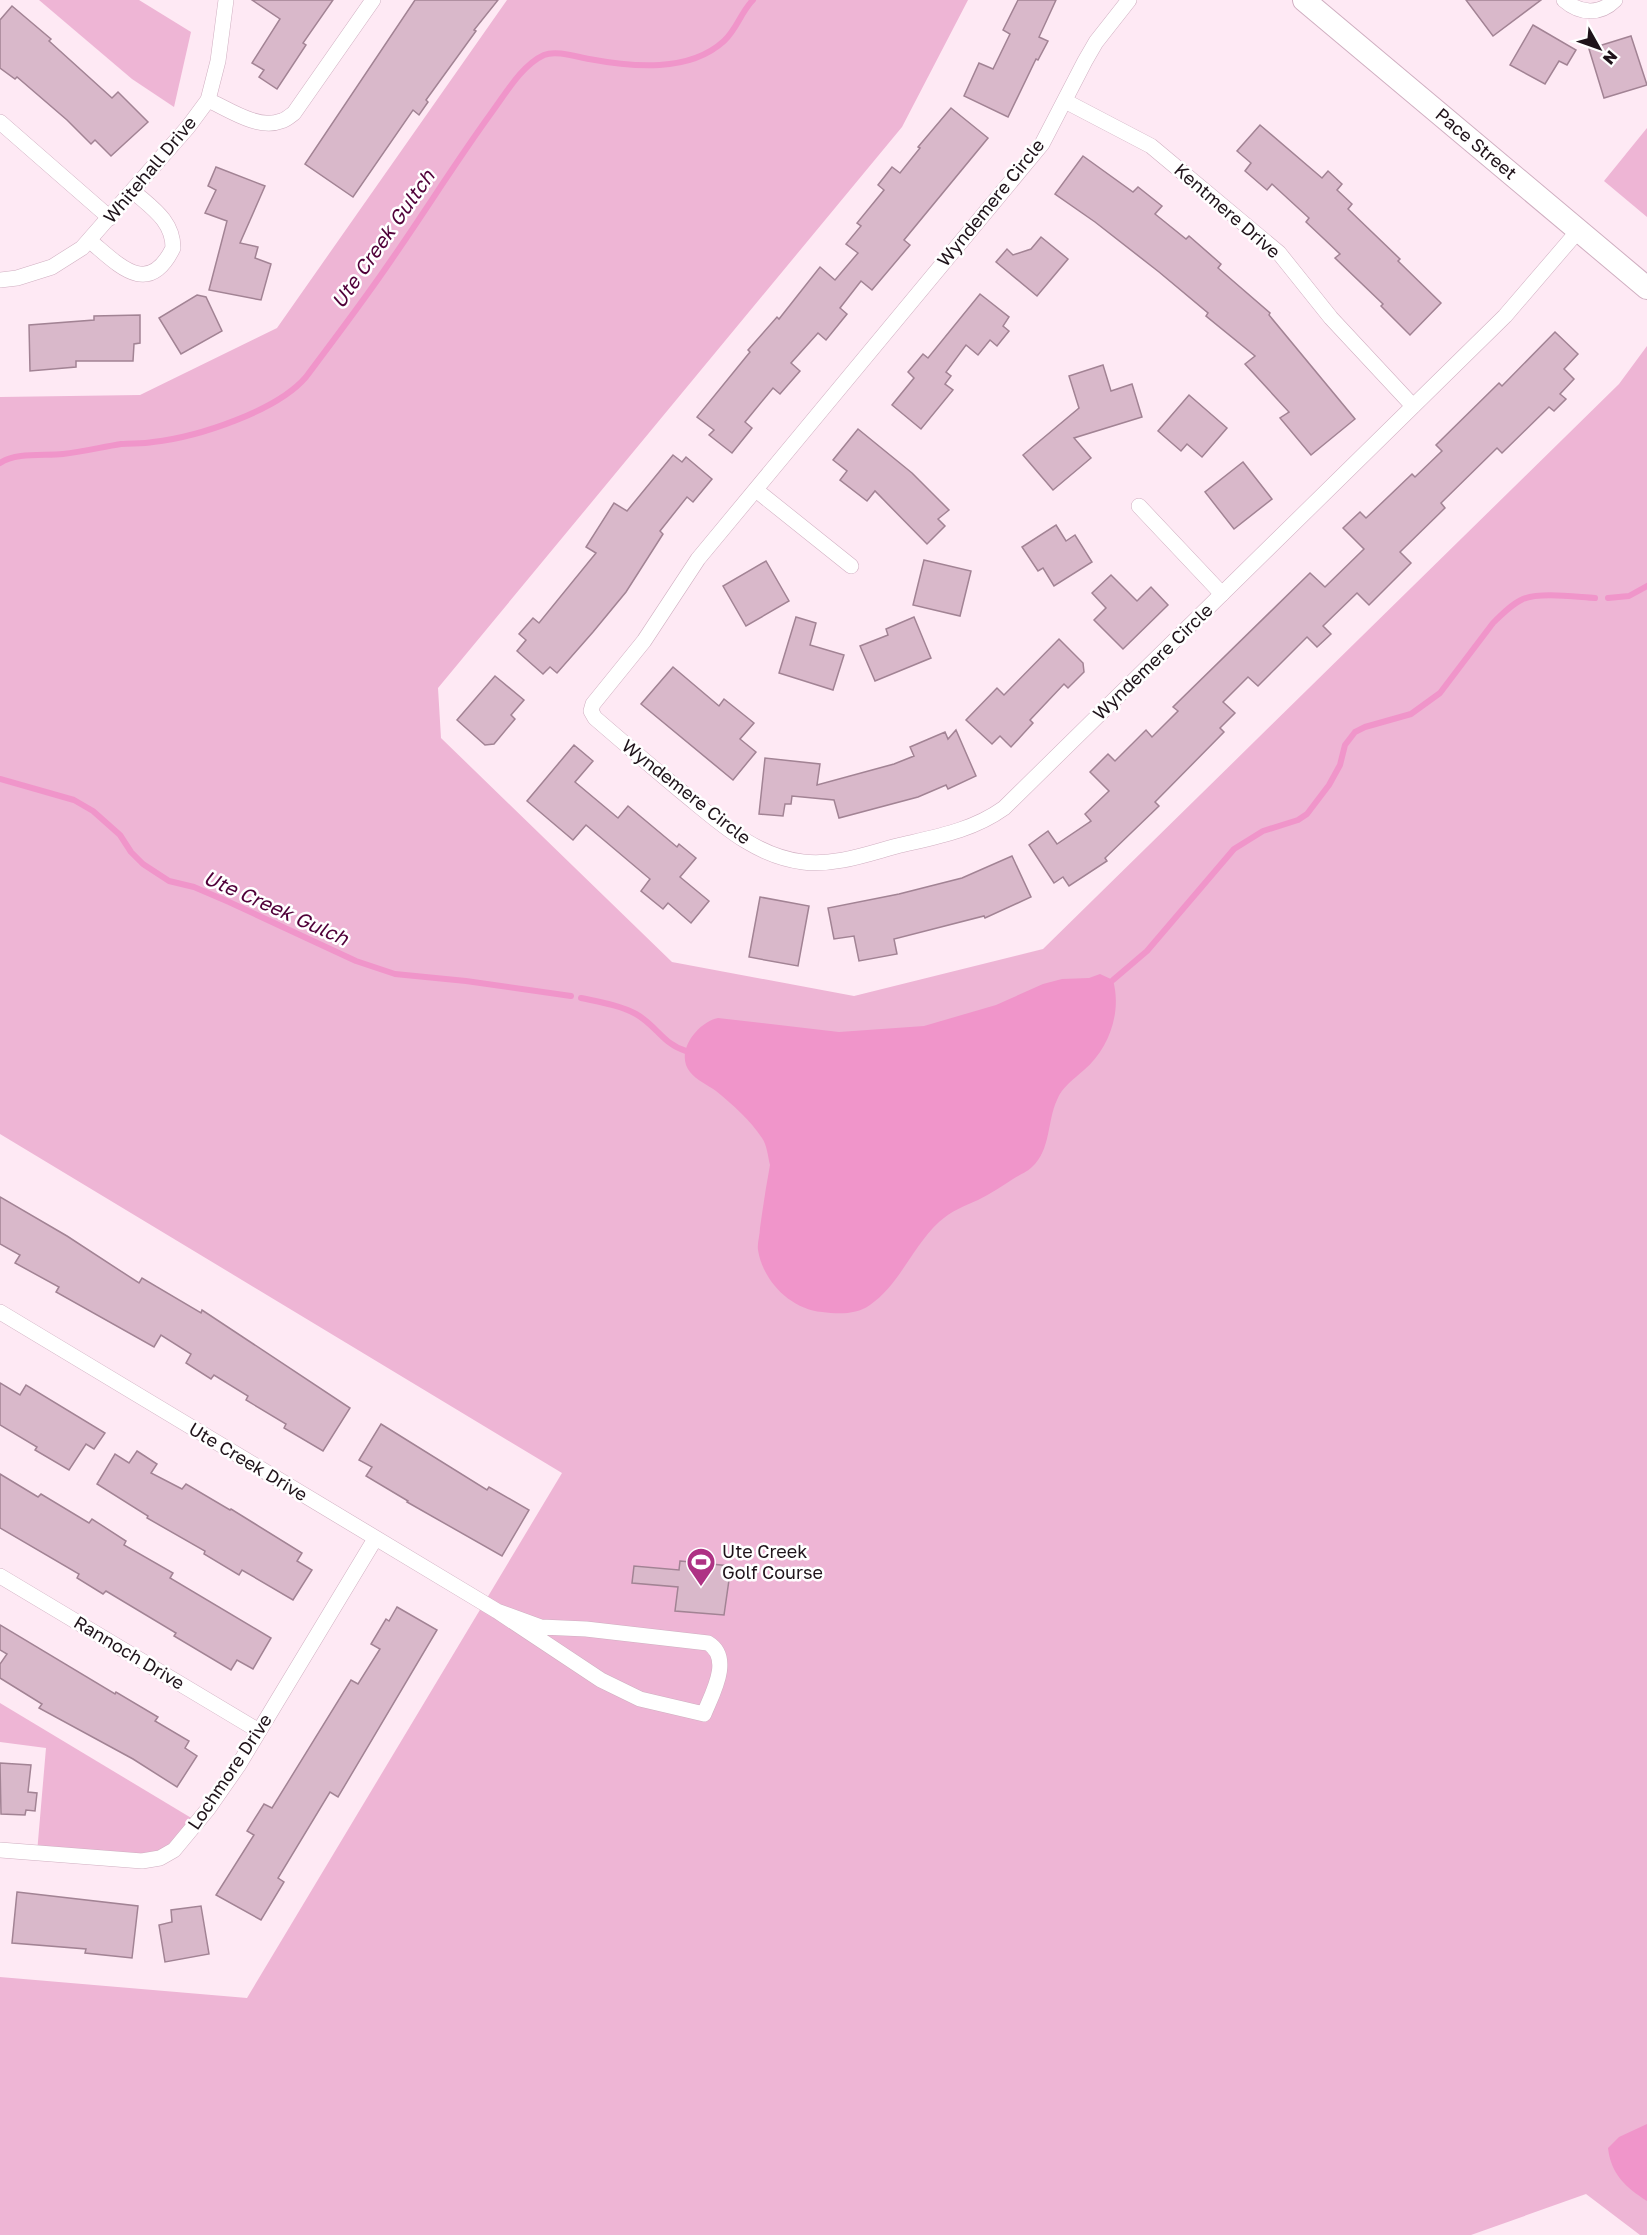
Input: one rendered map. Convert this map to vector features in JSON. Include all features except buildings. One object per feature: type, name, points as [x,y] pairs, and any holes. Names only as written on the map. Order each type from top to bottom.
[{"type":"main road","name":"Pace Street","points":[[1304,0],[1647,288]]},
{"type":"street","name":"Whitehall Drive","points":[[0,280],[17,278],[52,267],[82,249],[134,192],[188,127],[208,100],[218,61],[226,0]]},
{"type":"street","points":[[208,100],[249,119],[268,123],[282,121],[294,113],[373,0]]},
{"type":"street","name":"Wyndemere Circle","points":[[1129,0],[1096,42],[1042,144],[698,560],[644,641],[598,697],[591,711],[595,718],[630,749],[741,840],[788,860],[831,863],[959,831],[1004,808],[1505,316],[1578,231]]},
{"type":"street","points":[[1564,0],[1578,9],[1591,12],[1603,10],[1615,0]]},
{"type":"street","name":"Kentmere Drive","points":[[1065,101],[1151,146],[1279,253],[1331,318],[1413,406]]},
{"type":"street","points":[[0,122],[110,218]]},
{"type":"street","points":[[90,241],[129,273],[145,274],[163,263],[173,248],[170,228],[163,218],[134,192]]},
{"type":"street","points":[[756,490],[851,566]]},
{"type":"street","points":[[1139,506],[1222,594]]},
{"type":"street","name":"Ute Creek Drive","points":[[0,1312],[497,1611],[601,1680],[640,1700],[704,1714],[719,1674],[720,1656],[708,1643],[586,1629],[541,1627],[497,1611]]},
{"type":"street","name":"Lochmore Drive","points":[[0,1850],[142,1861],[160,1858],[179,1846],[208,1809],[259,1731],[375,1539]]},
{"type":"street","name":"Rannoch Drive","points":[[0,1576],[259,1731]]},
{"type":"shaded area","points":[[39,0],[139,0],[191,32],[174,107],[132,79]]},
{"type":"shaded area","name":"Ute Creek Golf Course","points":[[507,0],[968,0],[902,127],[438,688],[441,738],[672,962],[854,996],[1043,949],[1619,384],[1647,346],[1647,2235],[1640,2235],[1586,2194],[1471,2235],[0,2235],[0,1977],[247,1998],[562,1473],[0,1134],[0,397],[140,395],[277,328]]},
{"type":"shaded area","points":[[1647,128],[1647,217],[1604,181]]},
{"type":"shaded area","points":[[1100,974],[1113,980],[1115,992],[1116,1005],[1107,1041],[1093,1061],[1059,1095],[1043,1152],[1032,1167],[944,1218],[921,1243],[890,1287],[865,1308],[841,1313],[810,1310],[789,1299],[780,1291],[766,1272],[758,1250],[770,1165],[764,1141],[741,1113],[690,1072],[686,1064],[685,1056],[690,1039],[703,1025],[718,1018],[839,1032],[924,1026],[996,1005],[1043,984],[1062,979],[1089,978]]},
{"type":"shaded area","points":[[0,1703],[198,1822],[169,1854],[37,1853],[46,1748],[0,1742]]},
{"type":"shaded area","points":[[1647,2124],[1647,2201],[1620,2179],[1612,2165],[1608,2148],[1619,2137]]},
{"type":"waterway","name":"Ute Creek Gultch","points":[[0,463],[14,457],[63,454],[192,435],[236,420],[276,401],[306,377],[382,274],[466,148],[509,88],[529,65],[544,55],[554,53],[623,64],[677,63],[710,51],[724,41],[753,0]]},
{"type":"waterway","name":"Ute Creek Gultch","points":[[1608,598],[1629,596],[1647,586]]},
{"type":"waterway","name":"Ute Creek Gultch","points":[[1113,980],[1147,951],[1234,849],[1263,831],[1298,820],[1307,814],[1329,785],[1340,765],[1345,745],[1355,732],[1411,714],[1440,693],[1493,623],[1511,606],[1523,599],[1539,596],[1595,598]]},
{"type":"waterway","name":"Ute Creek Gulch","points":[[0,779],[74,800],[93,811],[120,835],[131,852],[143,864],[169,881],[194,887],[356,961],[395,974],[466,981],[571,996]]},
{"type":"waterway","name":"Ute Creek Gulch","points":[[581,998],[616,1006],[636,1014],[666,1040],[686,1051]]},
{"type":"place","name":"Ute Creek Golf Course","points":[[701,1588]]}]
